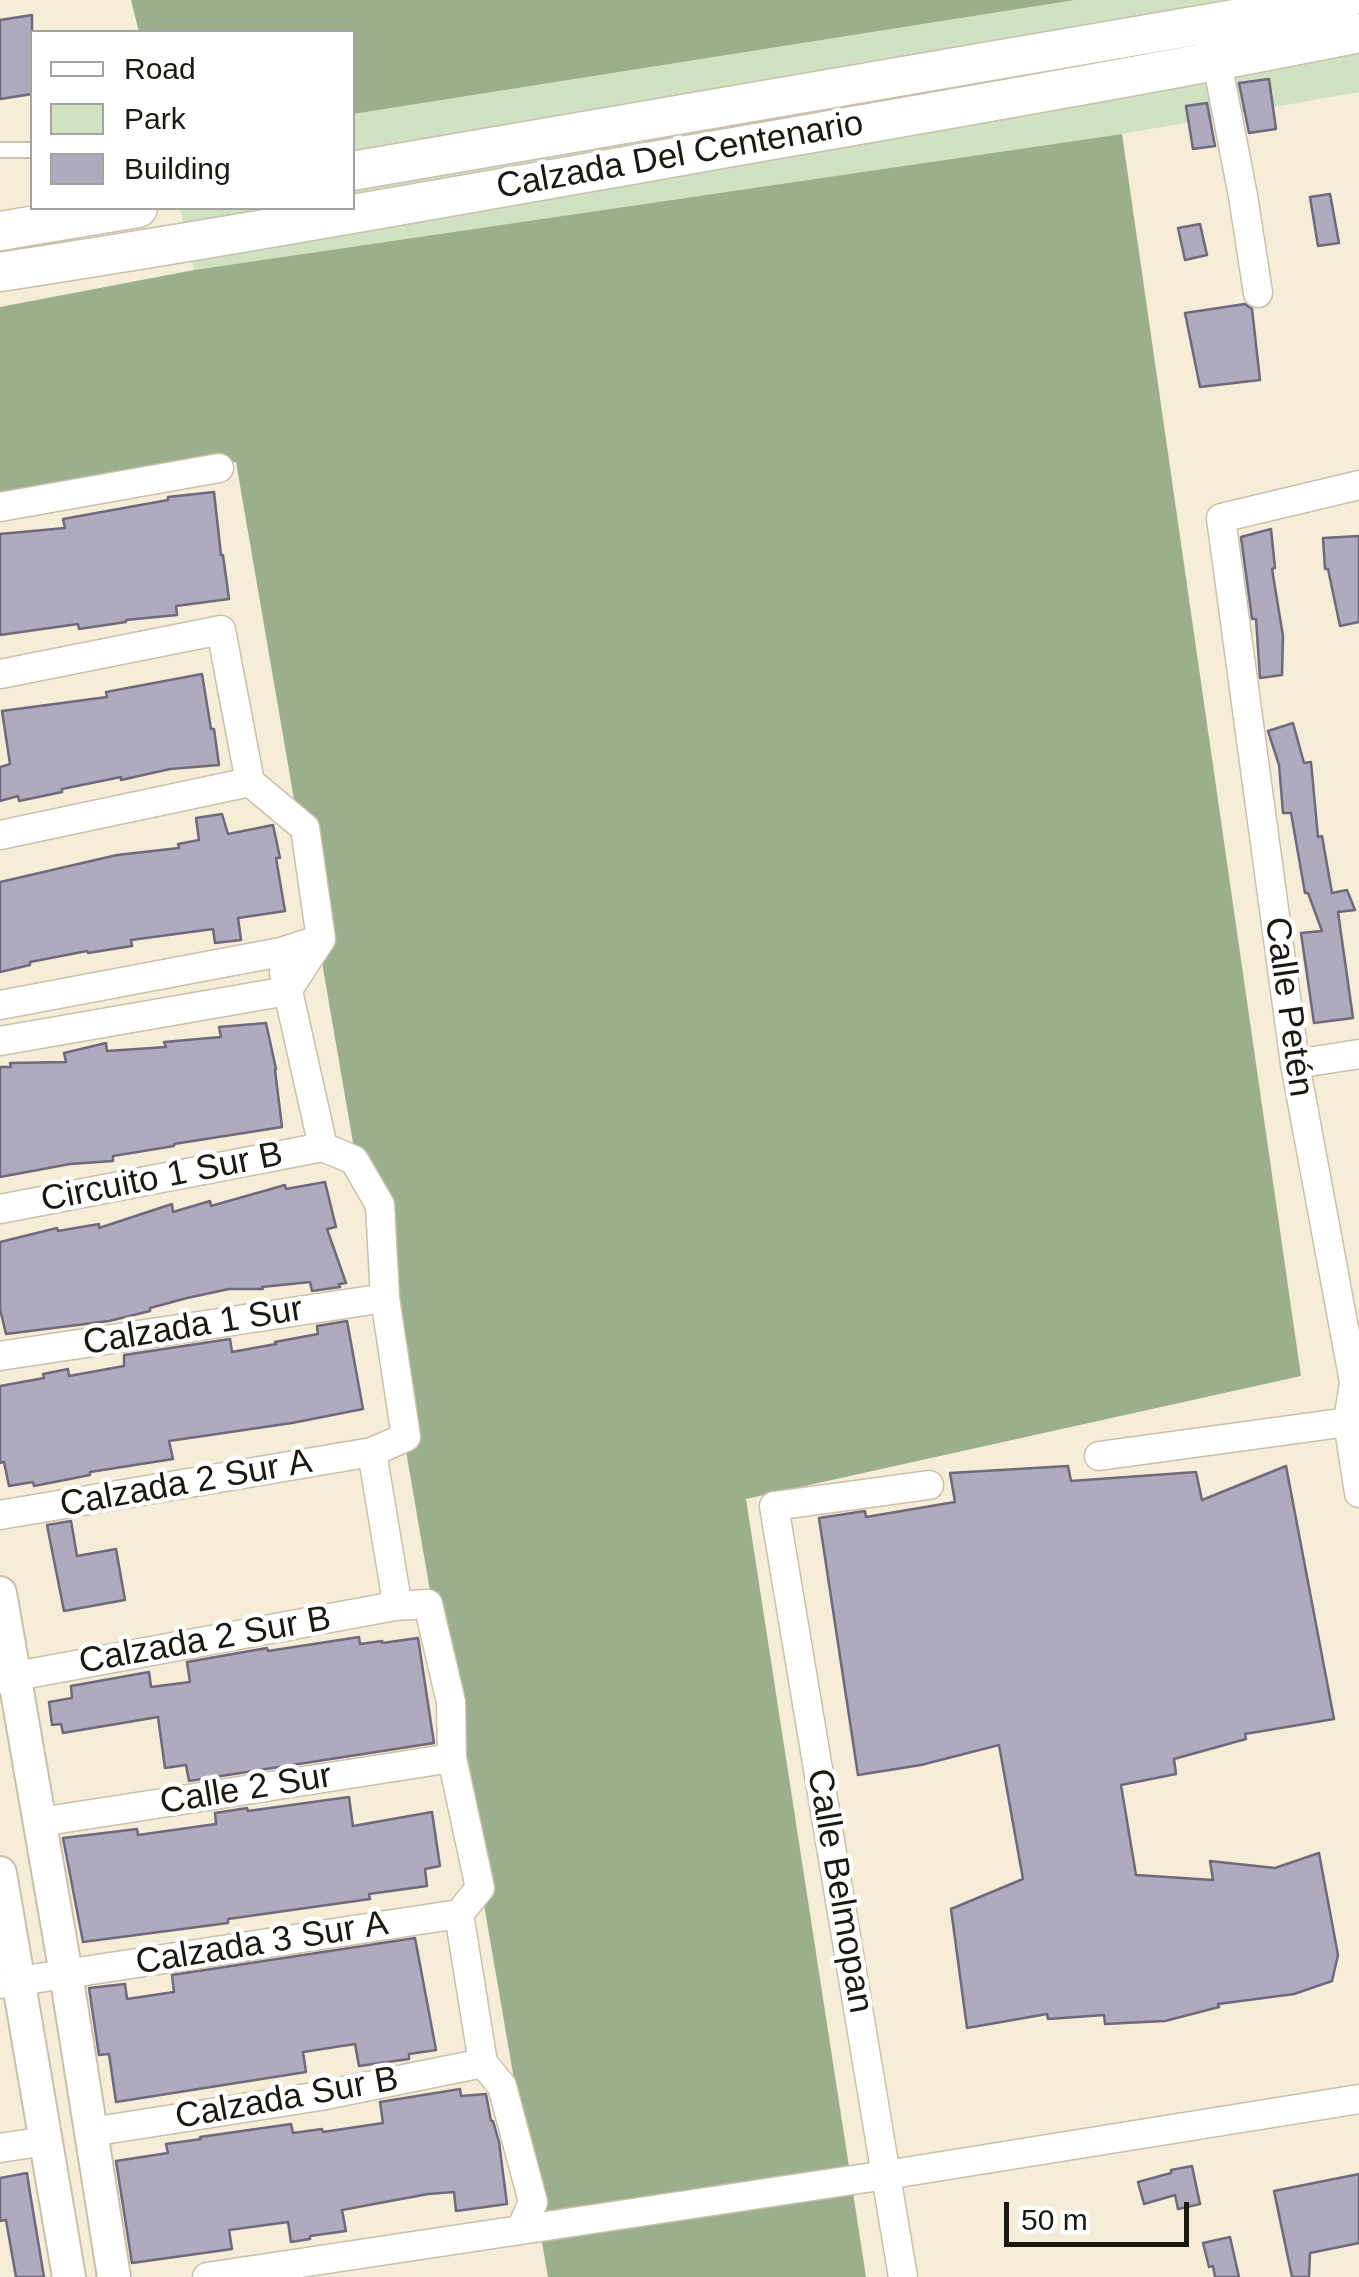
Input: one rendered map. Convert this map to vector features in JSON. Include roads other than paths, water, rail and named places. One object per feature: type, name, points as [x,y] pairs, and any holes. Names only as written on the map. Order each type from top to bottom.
[{"type":"main road","name":"Calzada Del Centenario","points":[[355,209],[1217,62],[1338,19]]},
{"type":"main road","name":"Calzada Del Centenario","points":[[355,170],[894,78],[1338,19]]},
{"type":"main road","points":[[894,78],[899,118]]},
{"type":"main road","points":[[0,231],[126,210]]},
{"type":"main road","name":"Calzada Del Centenario","points":[[0,272],[156,248],[346,210]]},
{"type":"street","points":[[1217,62],[1258,293]]},
{"type":"street","points":[[0,507],[219,468]]},
{"type":"street","name":"Calle Petén","points":[[1359,485],[1221,518],[1295,1064],[1356,1382],[1348,1422],[1359,1493]]},
{"type":"street","points":[[0,674],[221,630],[250,782],[305,828],[321,940],[287,991],[0,1041]]},
{"type":"street","points":[[0,836],[250,782]]},
{"type":"street","points":[[0,1004],[281,952],[321,940]]},
{"type":"street","points":[[281,952],[324,1147],[354,1160],[380,1205],[385,1298],[406,1438],[372,1452],[395,1606],[428,1604],[451,1702],[452,1758],[480,1888],[459,1914],[483,2063],[502,2086],[532,2202],[521,2229]]},
{"type":"street","points":[[1295,1064],[1359,1054]]},
{"type":"street","name":"Circuito 1 Sur B","points":[[0,1208],[324,1147]]},
{"type":"street","name":"Calzada 1 Sur","points":[[0,1356],[385,1298]]},
{"type":"street","points":[[1098,1456],[1348,1422]]},
{"type":"street","name":"Calzada 2 Sur A","points":[[0,1515],[372,1452]]},
{"type":"street","name":"Calle Belmopan","points":[[903,2277],[774,1506],[929,1485]]},
{"type":"street","points":[[0,1593],[8,1677],[40,1822],[114,2277]]},
{"type":"street","name":"Calzada 2 Sur B","points":[[8,1677],[395,1606]]},
{"type":"street","name":"Calle 2 Sur","points":[[40,1822],[452,1758]]},
{"type":"street","points":[[0,1873],[9,1983],[46,2140],[69,2277]]},
{"type":"street","name":"Calzada 3 Sur A","points":[[9,1983],[459,1914]]},
{"type":"street","name":"Calzada Sur B","points":[[92,2132],[320,2096],[483,2063]]},
{"type":"street","points":[[207,2277],[1359,2099]]},
{"type":"street","points":[[0,2148],[46,2140]]},
{"type":"lane","points":[[0,150],[30,150]]}]
